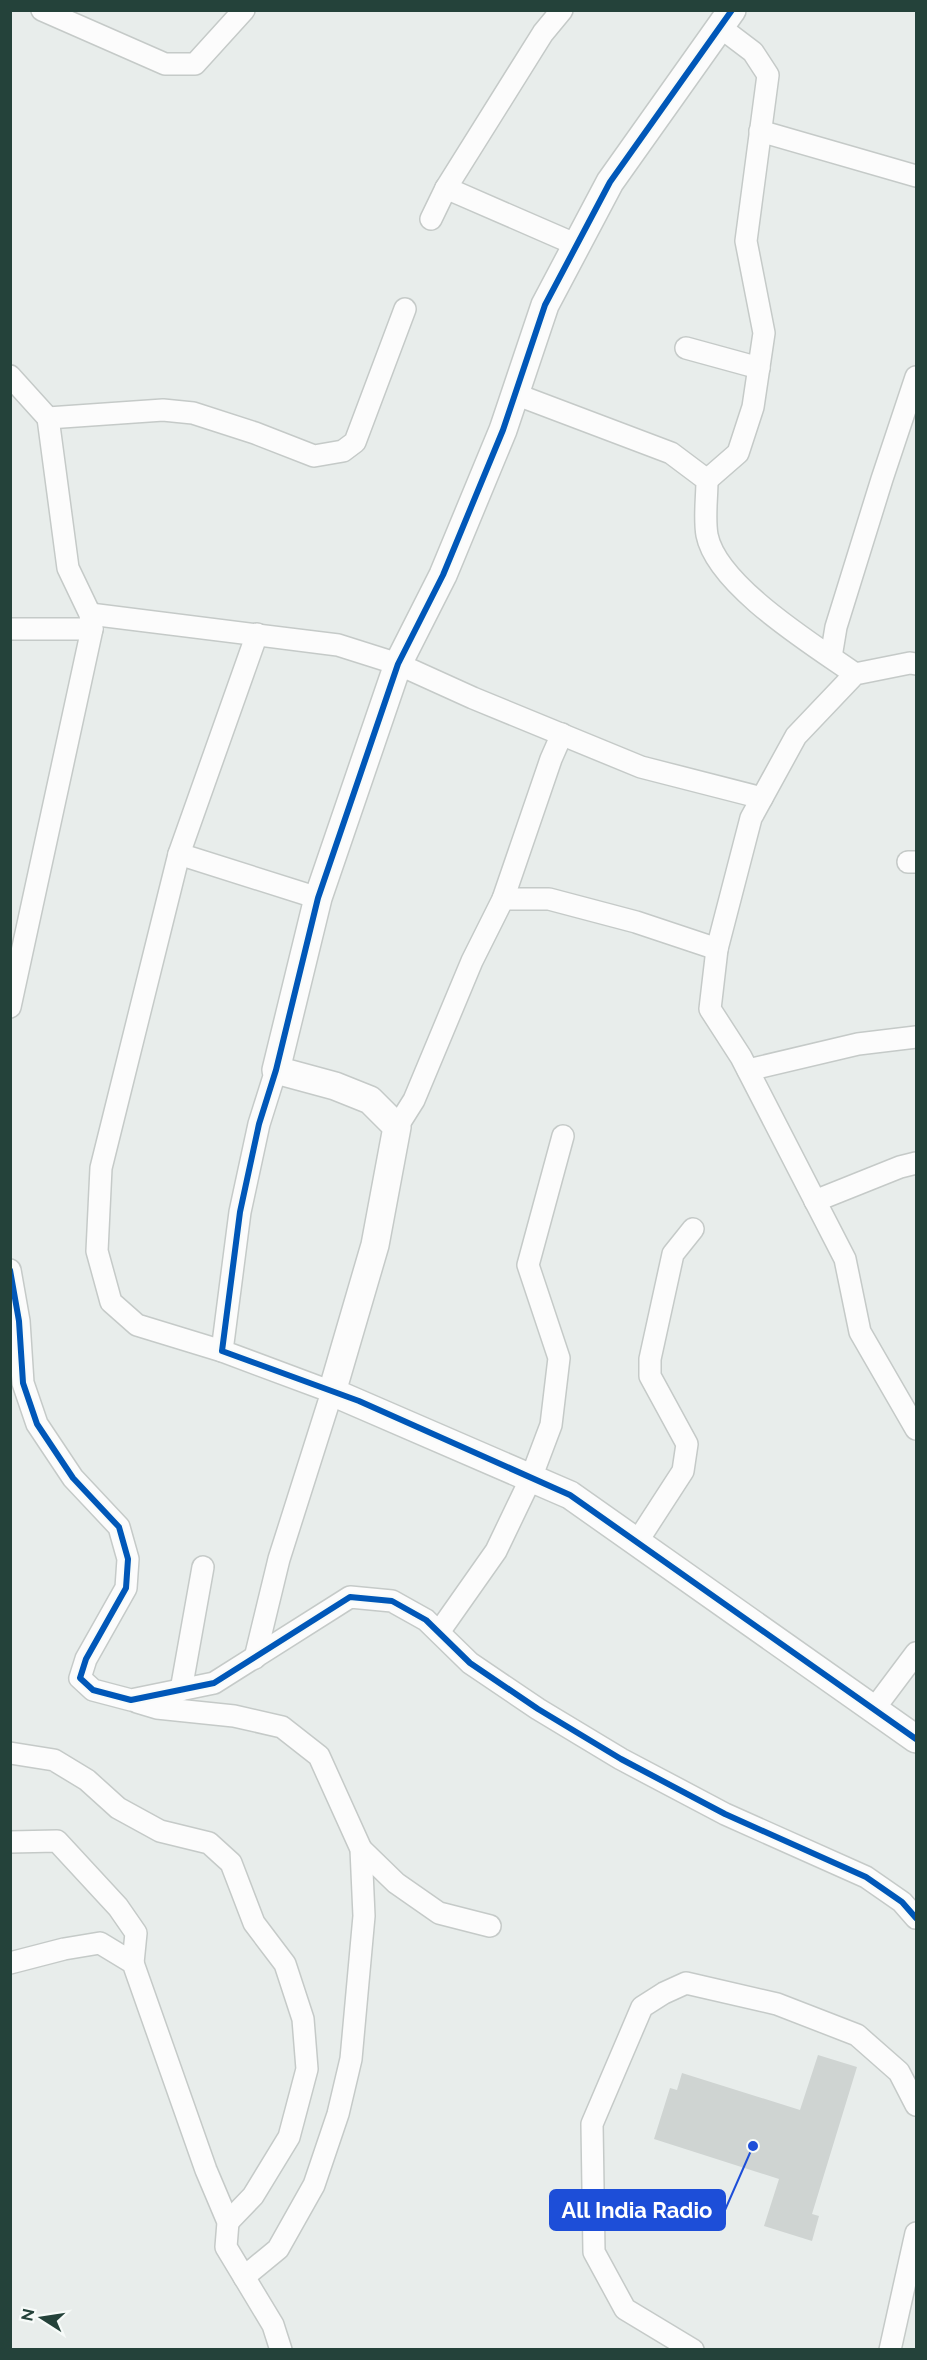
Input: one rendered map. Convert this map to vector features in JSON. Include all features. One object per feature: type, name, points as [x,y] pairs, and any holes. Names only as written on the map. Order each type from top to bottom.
[{"type":"street","points":[[42,10],[165,64],[195,64],[244,10]]},
{"type":"street","points":[[431,219],[446,188],[543,33],[562,10]]},
{"type":"street","points":[[222,1351],[240,1212],[259,1124],[276,1070],[318,898],[398,664],[443,575],[503,430],[545,305],[610,182],[726,19],[753,52],[768,75],[746,241],[764,333],[753,407],[738,453],[707,480],[707,536],[723,569],[768,613],[855,674]]},
{"type":"street","points":[[760,131],[916,177]]},
{"type":"street","points":[[446,188],[577,245]]},
{"type":"street","points":[[48,418],[163,410],[193,413],[314,456],[343,451],[356,442],[405,309]]},
{"type":"street","points":[[686,348],[759,368]]},
{"type":"street","points":[[10,376],[48,418],[68,568],[91,622],[10,1006]]},
{"type":"street","points":[[831,657],[839,616],[916,377]]},
{"type":"street","points":[[515,394],[671,453],[707,480]]},
{"type":"street","points":[[10,629],[91,622],[256,634],[338,645],[398,664],[473,698],[641,767],[762,798]]},
{"type":"street","points":[[256,634],[179,854],[101,1168],[98,1251],[111,1302],[136,1325],[222,1351],[332,1392],[570,1495],[916,1739]]},
{"type":"street","points":[[916,664],[910,663],[855,674],[796,736],[751,818],[717,949],[710,1009],[748,1070],[845,1259],[860,1332],[916,1429]]},
{"type":"street","points":[[255,1658],[279,1559],[332,1392],[375,1245],[397,1127],[414,1100],[472,961],[503,899],[551,759],[562,734]]},
{"type":"street","points":[[179,854],[318,898]]},
{"type":"street","points":[[503,899],[549,899],[636,922],[717,949]]},
{"type":"street","points":[[748,1070],[858,1044],[916,1037]]},
{"type":"street","points":[[276,1070],[335,1086],[370,1100],[397,1127]]},
{"type":"street","points":[[439,1632],[496,1551],[531,1478],[551,1425],[559,1358],[528,1265],[563,1136]]},
{"type":"street","points":[[815,1201],[900,1167],[916,1163]]},
{"type":"street","points":[[637,1542],[683,1471],[687,1444],[650,1376],[650,1359],[673,1254],[693,1229]]},
{"type":"street","points":[[10,1270],[19,1321],[23,1383],[37,1424],[73,1478],[119,1527],[128,1559],[126,1588],[86,1659],[80,1678],[93,1690],[157,1708],[234,1716],[282,1727],[319,1756],[361,1849],[396,1883],[439,1913],[490,1926]]},
{"type":"street","points":[[181,1690],[203,1568]]},
{"type":"street","points":[[130,1701],[214,1683],[350,1597],[392,1602],[426,1620],[470,1663],[538,1709],[603,1748],[725,1814],[866,1877],[902,1902],[916,1918]]},
{"type":"street","points":[[874,1709],[916,1653]]},
{"type":"street","points":[[10,1753],[54,1760],[87,1780],[118,1808],[160,1831],[209,1844],[231,1863],[254,1923],[285,1964],[303,2019],[307,2069],[289,2137],[253,2196],[228,2222]]},
{"type":"street","points":[[10,1842],[57,1841],[118,1907],[136,1933],[133,1963],[206,2170],[228,2222],[226,2247],[273,2325],[280,2349]]},
{"type":"street","points":[[244,2277],[278,2249],[314,2185],[338,2114],[351,2059],[364,1916],[361,1849]]},
{"type":"street","points":[[10,1963],[64,1949],[100,1943],[133,1963]]},
{"type":"street","points":[[693,2349],[625,2309],[594,2252],[592,2124],[642,2007],[686,1983],[777,2004],[857,2035],[899,2072],[916,2104]]},
{"type":"street","points":[[890,2349],[916,2233]]},
{"type":"building","points":[[818,2055],[857,2067],[812,2214],[819,2216],[812,2241],[764,2226],[779,2179],[654,2139],[670,2088],[677,2090],[682,2073],[800,2110]]},
{"type":"cycle path","points":[[732,10],[610,182],[545,305],[503,430],[443,575],[398,664],[318,898],[276,1070],[259,1124],[240,1212],[222,1351],[359,1401],[570,1495],[916,1739]]},
{"type":"cycle path","points":[[10,1270],[19,1321],[23,1383],[37,1424],[73,1478],[119,1527],[128,1559],[126,1588],[86,1659],[80,1678],[93,1690],[131,1700],[214,1683],[350,1597],[392,1601],[426,1620],[470,1663],[538,1709],[621,1759],[725,1814],[866,1877],[902,1902],[916,1918]]},
{"type":"place","name":"All India Radio","points":[[753,2146]]}]
